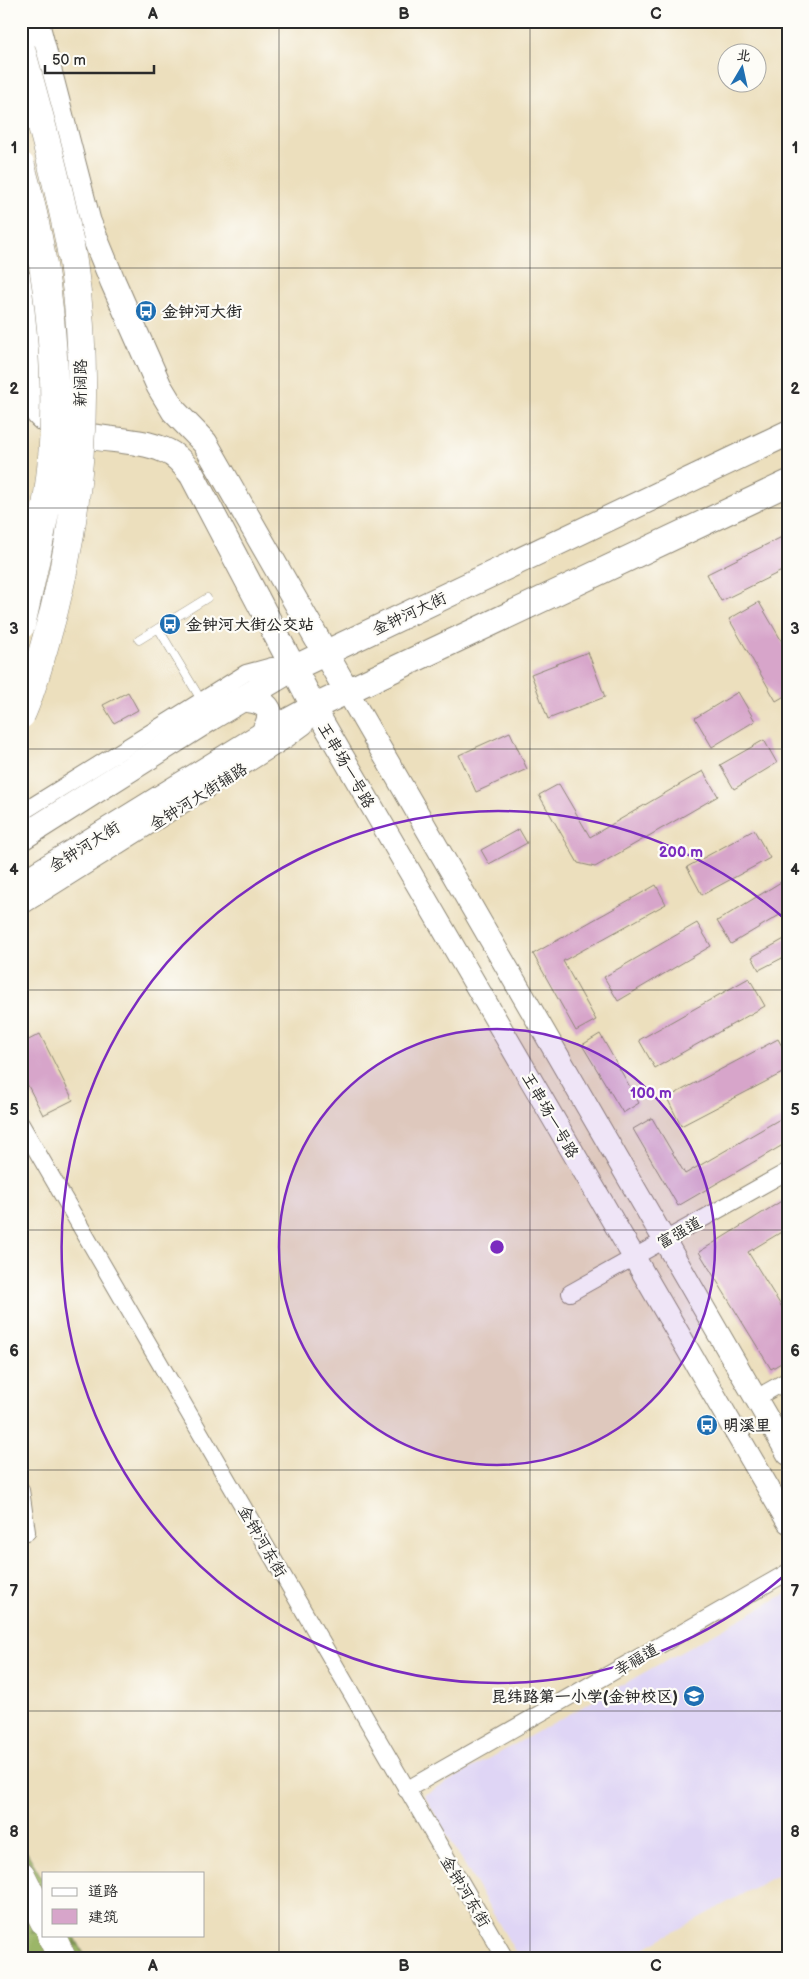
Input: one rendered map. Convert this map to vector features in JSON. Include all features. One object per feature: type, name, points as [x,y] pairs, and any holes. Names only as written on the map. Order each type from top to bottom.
[{"type":"highway","name":"新阔路","points":[[21,49],[59,199],[73,263],[81,361],[80,443],[72,528],[54,613],[28,699],[21,715]]},
{"type":"highway","name":"新阔路","points":[[21,166],[41,250],[50,328],[54,410],[48,493],[21,625]]},
{"type":"highway","points":[[21,1875],[42,1917]]},
{"type":"highway","points":[[51,1936],[62,1958]]},
{"type":"main road","points":[[36,21],[88,221],[143,354],[174,411],[205,443],[788,1454]]},
{"type":"main road","points":[[21,282],[32,404],[38,416],[52,426],[104,438],[148,444],[164,450],[179,459],[192,475],[314,707]]},
{"type":"main road","name":"金钟河大街","points":[[21,838],[206,708],[241,700],[325,652],[788,433]]},
{"type":"main road","name":"金钟河大街","points":[[21,884],[262,735],[314,707],[788,483]]},
{"type":"main road","points":[[241,700],[258,701],[267,706],[270,721],[262,735]]},
{"type":"main road","name":"王串场一号路","points":[[314,707],[343,760],[788,1522]]},
{"type":"street","points":[[21,813],[206,708],[246,673],[272,666],[294,668]]},
{"type":"street","name":"金钟河大街辅路","points":[[21,907],[286,740],[304,726],[314,707]]},
{"type":"street","name":"金钟河东街","points":[[21,1124],[505,1958]]},
{"type":"street","name":"富强道","points":[[570,1293],[788,1171]]},
{"type":"street","points":[[756,1398],[788,1380]]},
{"type":"street","points":[[21,1490],[27,1532],[21,1532]]},
{"type":"street","name":"幸福道","points":[[406,1790],[788,1572]]},
{"type":"lane","points":[[139,640],[207,598]]},
{"type":"lane","points":[[158,628],[206,708]]},
{"type":"shaded area","name":"昆纬路第一小学(金钟校区)","points":[[785,1594],[788,1598],[788,1869],[626,1958],[519,1958],[424,1795]]},
{"type":"green space","points":[[21,1842],[42,1879],[42,1936],[75,1936],[86,1958],[21,1958]]},
{"type":"building","points":[[788,534],[788,568],[721,601],[707,574]]},
{"type":"building","points":[[759,602],[788,652],[788,694],[776,701],[729,619]]},
{"type":"building","points":[[588,652],[605,697],[548,719],[531,674]]},
{"type":"building","points":[[128,692],[138,710],[114,723],[103,705]]},
{"type":"building","points":[[738,692],[755,721],[712,747],[695,718]]},
{"type":"building","points":[[510,732],[527,769],[476,792],[459,755]]},
{"type":"building","points":[[764,740],[777,763],[734,789],[720,765]]},
{"type":"building","points":[[703,771],[718,796],[595,867],[578,863],[539,795],[559,784],[590,837]]},
{"type":"building","points":[[519,829],[527,843],[489,864],[481,850]]},
{"type":"building","points":[[754,830],[770,858],[702,895],[687,867]]},
{"type":"building","points":[[781,882],[788,894],[788,910],[731,944],[717,921]]},
{"type":"building","points":[[656,885],[666,904],[563,961],[596,1020],[576,1031],[533,954]]},
{"type":"building","points":[[697,923],[711,946],[618,1001],[604,977]]},
{"type":"building","points":[[788,937],[788,955],[759,970],[752,957]]},
{"type":"building","points":[[749,978],[765,1006],[655,1068],[639,1040]]},
{"type":"building","points":[[40,1034],[73,1100],[43,1115],[21,1072],[21,1044]]},
{"type":"building","points":[[600,1034],[639,1103],[623,1113],[582,1045]]},
{"type":"building","points":[[778,1039],[788,1057],[788,1070],[681,1126],[667,1098]]},
{"type":"building","points":[[787,1115],[788,1142],[678,1206],[633,1129],[652,1118],[685,1174]]},
{"type":"building","points":[[788,1197],[788,1228],[748,1252],[788,1317],[788,1359],[771,1369],[699,1252]]},
{"type":"railway","points":[[21,1952],[24,1958]]},
{"type":"place","name":"金钟河大街","points":[[146,311]]},
{"type":"place","name":"金钟河大街公交站","points":[[170,624]]},
{"type":"place","name":"明溪里","points":[[707,1425]]},
{"type":"place","name":"昆纬路第一小学(金钟校区)","points":[[694,1696]]}]
